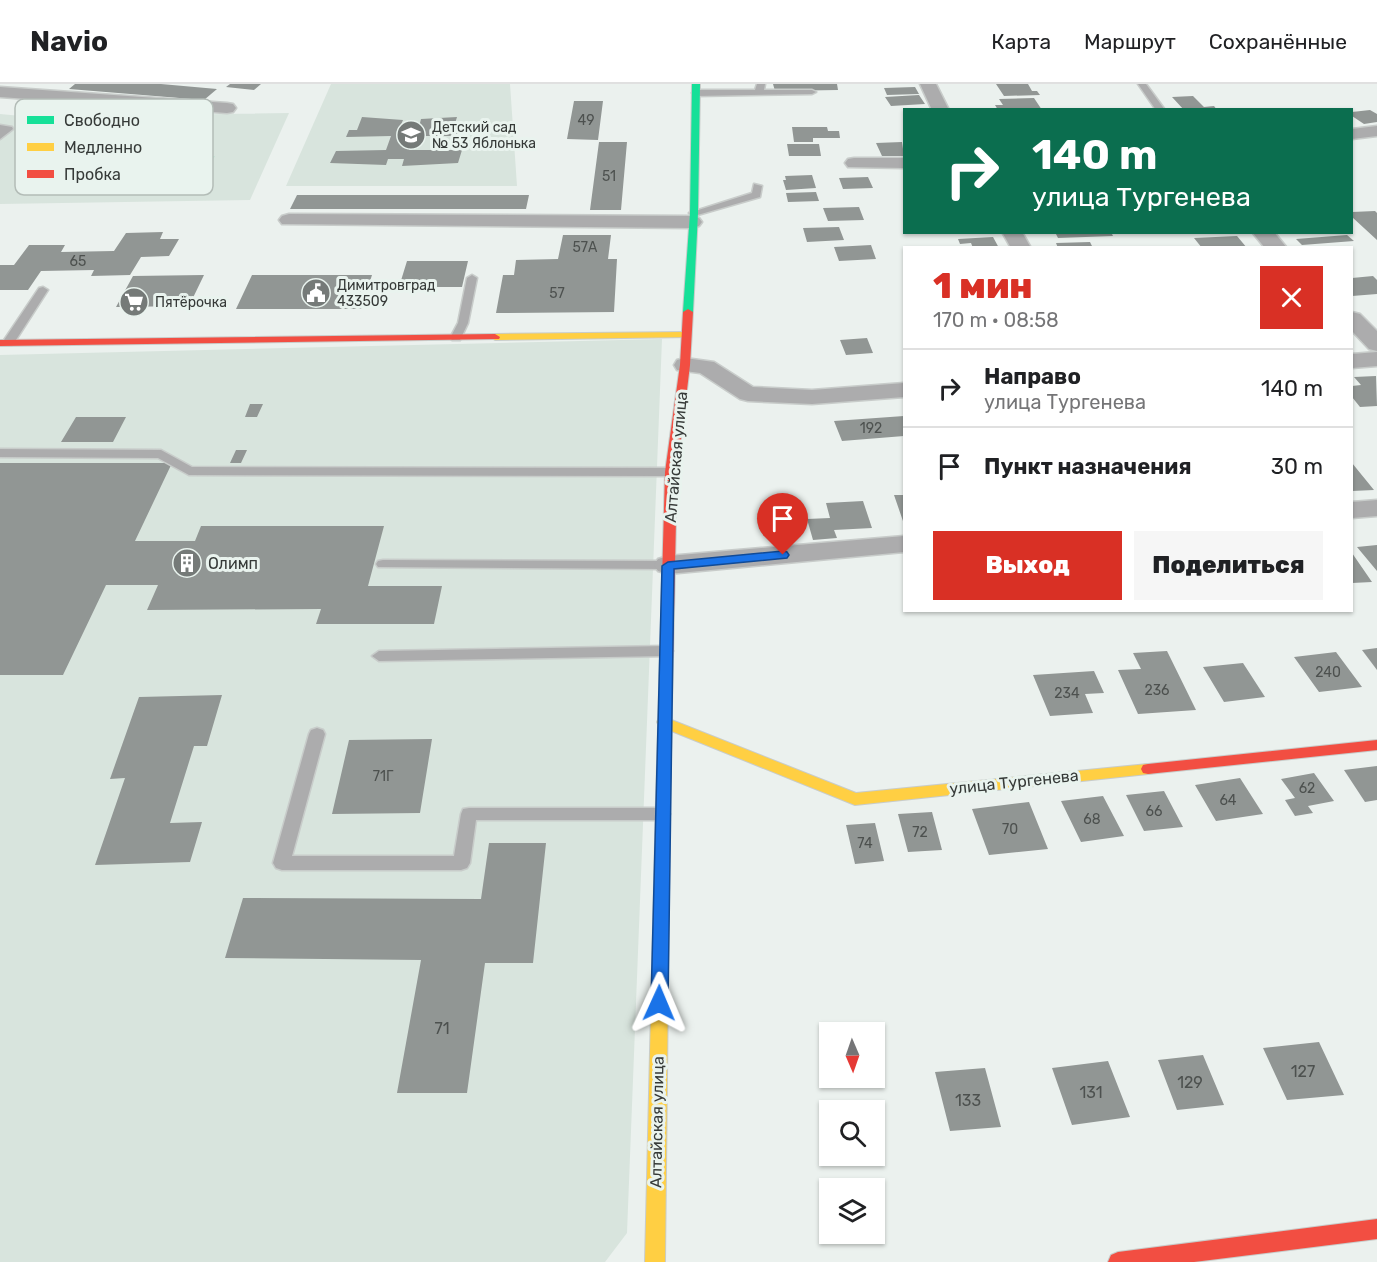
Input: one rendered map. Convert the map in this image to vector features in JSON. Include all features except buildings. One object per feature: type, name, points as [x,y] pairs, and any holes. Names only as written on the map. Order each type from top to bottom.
[{"type":"main road","name":"Алтайская улица","points":[[655,1262],[662,814],[671,472],[685,365],[693,217],[696,88]]},
{"type":"main road","points":[[4,343],[686,335]]},
{"type":"main road","name":"улица Тургенева","points":[[664,722],[855,799],[1377,745]]},
{"type":"main road","points":[[1118,1262],[1377,1229]]},
{"type":"street","points":[[928,84],[940,108]]},
{"type":"street","points":[[0,92],[99,99]]},
{"type":"street","points":[[213,107],[227,108]]},
{"type":"street","points":[[1353,134],[1377,131]]},
{"type":"street","points":[[854,163],[903,163]]},
{"type":"street","points":[[289,219],[693,217]]},
{"type":"street","points":[[1264,234],[1275,246]]},
{"type":"street","points":[[1353,320],[1377,344]]},
{"type":"street","points":[[1353,361],[1377,359]]},
{"type":"street","points":[[685,365],[706,367],[748,394],[812,397],[903,390]]},
{"type":"street","points":[[1353,510],[1377,508]]},
{"type":"street","points":[[668,566],[903,544]]},
{"type":"lane","points":[[1142,84],[1160,108]]},
{"type":"lane","points":[[696,88],[759,88],[812,92]]},
{"type":"lane","points":[[0,128],[9,129],[0,136]]},
{"type":"lane","points":[[693,217],[757,195],[757,186]]},
{"type":"lane","points":[[456,338],[464,323],[472,278]]},
{"type":"lane","points":[[4,343],[43,290]]},
{"type":"lane","points":[[0,453],[160,454],[189,471],[671,472]]},
{"type":"lane","points":[[383,564],[668,566]]},
{"type":"lane","points":[[379,656],[666,651]]},
{"type":"lane","points":[[317,734],[282,863],[461,863],[469,814],[662,814]]},
{"type":"shaded area","name":"Детский сад № 53 Яблонька","points":[[331,84],[510,84],[517,186],[286,186]]},
{"type":"shaded area","points":[[289,113],[250,200],[0,204],[0,114],[15,115],[15,195],[213,195],[213,114]]},
{"type":"shaded area","points":[[662,339],[627,1233],[605,1262],[0,1262],[0,355]]},
{"type":"traffic: fast","points":[[688,312],[694,213],[696,84]]},
{"type":"traffic: slow","points":[[495,337],[686,335]]},
{"type":"traffic: slow","points":[[664,722],[855,799],[1148,769]]},
{"type":"traffic: slow","points":[[655,1262],[663,800]]},
{"type":"traffic: jam","points":[[663,800],[671,472],[685,365],[688,312]]},
{"type":"traffic: jam","points":[[0,343],[495,337]]},
{"type":"traffic: jam","points":[[1148,769],[1377,745]]},
{"type":"traffic: jam","points":[[1118,1262],[1377,1229]]},
{"type":"place","name":"Детский сад № 53 Яблонька","points":[[411,135]]},
{"type":"place","name":"Димитровград 433509","points":[[316,293]]},
{"type":"place","name":"Пятёрочка","points":[[134,302]]},
{"type":"place","name":"Олимп","points":[[187,563]]},
{"type":"route","points":[[659,1003],[668,566],[783,555]]}]
